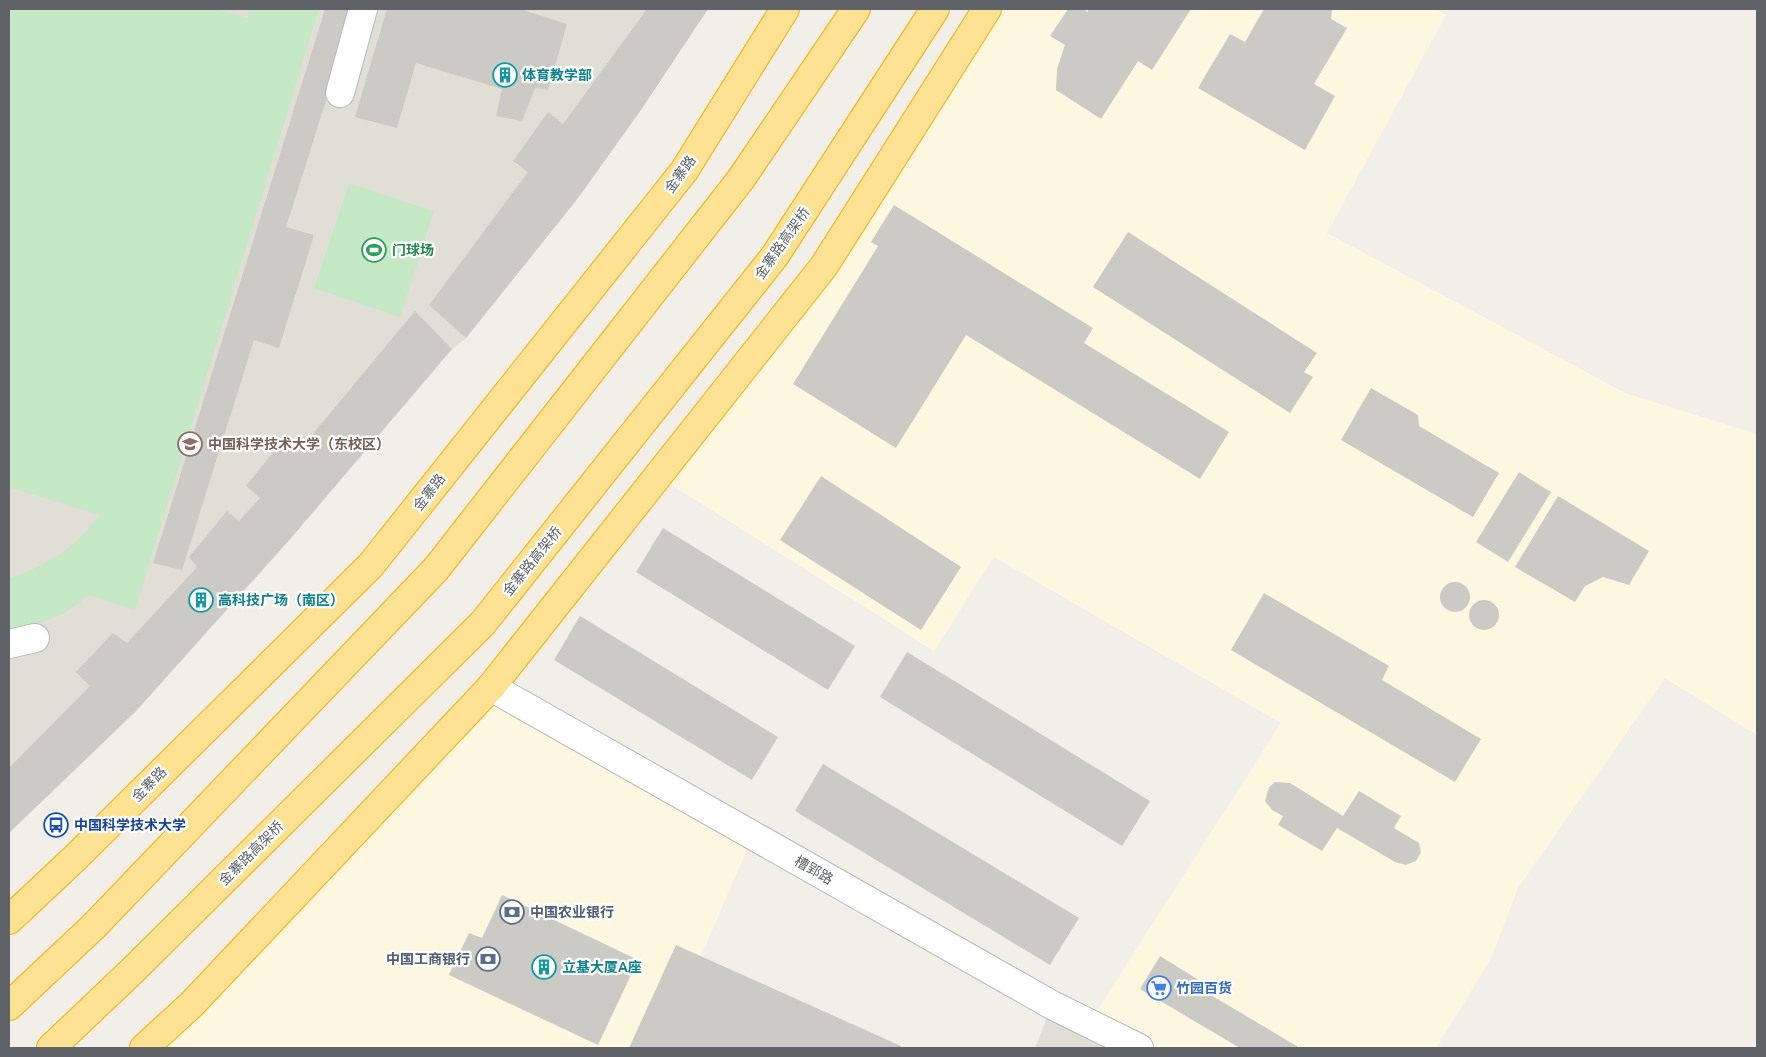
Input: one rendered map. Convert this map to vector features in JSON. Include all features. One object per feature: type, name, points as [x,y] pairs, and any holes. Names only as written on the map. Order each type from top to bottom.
[{"type":"highway","name":"金寨路","points":[[9,920],[82,851],[371,565],[684,171],[785,9]]},
{"type":"highway","points":[[9,1006],[94,926],[436,569],[741,179],[856,9]]},
{"type":"highway","name":"金寨路高架桥","points":[[51,1048],[130,973],[483,623],[774,257],[935,9]]},
{"type":"highway","points":[[144,1048],[192,1004],[491,687],[824,266],[987,9]]},
{"type":"street","points":[[340,92],[363,9]]},
{"type":"street","points":[[9,644],[35,638]]},
{"type":"street","name":"槽郢路","points":[[491,687],[1052,1005],[1139,1048]]},
{"type":"shaded area","name":"中国科学技术大学（东校区）","points":[[9,9],[708,9],[643,107],[578,198],[466,338],[452,349],[291,538],[136,711],[9,833]]},
{"type":"shaded area","points":[[987,9],[1436,9],[1446,15],[1327,233],[1625,393],[1757,434],[1757,735],[1665,678],[1518,888],[1490,961],[1436,1048],[1139,1048],[1089,1023],[1281,723],[994,557],[934,651],[658,476],[824,266]]},
{"type":"shaded area","points":[[491,687],[753,836],[661,1048],[144,1048]]},
{"type":"shaded area","points":[[1052,1005],[1139,1048],[1035,1048]]},
{"type":"green space","points":[[9,9],[216,9],[248,18],[248,9],[319,9],[135,610],[89,595],[65,613],[33,626],[9,632],[9,578],[48,562],[60,554],[91,526],[99,515],[9,487]]},
{"type":"green space","name":"门球场","points":[[349,183],[434,211],[400,317],[314,288]]},
{"type":"building","points":[[325,9],[355,9],[286,227],[314,235],[279,348],[254,340],[182,570],[153,563]]},
{"type":"building","name":"体育教学部","points":[[387,9],[520,9],[567,24],[548,90],[535,88],[522,121],[496,116],[502,89],[416,63],[397,128],[355,117]]},
{"type":"building","points":[[647,9],[708,9],[643,107],[578,198],[466,338],[429,305],[528,172],[513,161],[548,112],[563,124]]},
{"type":"building","points":[[1068,9],[1083,9],[1088,12],[1088,9],[1191,9],[1152,70],[1138,61],[1101,119],[1056,90],[1057,69],[1065,45],[1050,36]]},
{"type":"building","points":[[1264,9],[1332,9],[1331,19],[1347,28],[1314,84],[1335,96],[1305,150],[1198,88],[1230,34],[1245,42]]},
{"type":"building","points":[[894,205],[1093,328],[1084,343],[1229,432],[1200,479],[966,335],[896,448],[793,384],[878,246],[871,242]]},
{"type":"building","points":[[1128,232],[1317,353],[1304,372],[1313,377],[1290,413],[1093,287]]},
{"type":"building","name":"高科技广场（南区）","points":[[415,311],[452,349],[291,538],[136,711],[9,833],[9,768],[90,686],[76,672],[113,633],[127,643],[197,567],[189,557],[227,511],[239,521],[260,498],[246,486],[282,441],[297,453]]},
{"type":"building","points":[[1371,388],[1418,415],[1419,426],[1499,473],[1473,517],[1341,440]]},
{"type":"building","points":[[1519,472],[1551,492],[1508,562],[1476,542]]},
{"type":"building","points":[[821,476],[961,567],[921,630],[780,540]]},
{"type":"building","points":[[1558,496],[1649,551],[1629,585],[1603,577],[1585,586],[1575,602],[1515,567]]},
{"type":"building","points":[[663,528],[855,646],[828,690],[636,572]]},
{"type":"building","points":[[1455,582],[1466,586],[1470,597],[1466,608],[1455,612],[1444,608],[1440,597],[1444,586]]},
{"type":"building","points":[[1264,593],[1389,666],[1382,680],[1481,739],[1455,782],[1231,650]]},
{"type":"building","points":[[1484,600],[1495,604],[1499,615],[1495,626],[1484,630],[1473,626],[1469,615],[1473,604]]},
{"type":"building","points":[[580,616],[778,737],[752,780],[554,660]]},
{"type":"building","points":[[907,652],[1150,801],[1122,846],[880,697]]},
{"type":"building","points":[[823,764],[1079,918],[1050,965],[795,811]]},
{"type":"building","points":[[1275,782],[1290,783],[1343,816],[1359,791],[1401,816],[1394,828],[1419,843],[1421,852],[1416,861],[1406,865],[1395,862],[1337,828],[1322,851],[1278,825],[1283,816],[1272,810],[1265,801],[1269,787]]},
{"type":"building","name":"立基大厦A座","points":[[502,895],[638,960],[598,1045],[449,975],[469,933],[482,938]]},
{"type":"building","points":[[676,945],[901,1046],[900,1048],[629,1048]]},
{"type":"building","points":[[1160,956],[1207,985],[1204,991],[1300,1048],[1240,1048],[1140,989]]},
{"type":"place","name":"体育教学部","points":[[505,75]]},
{"type":"place","name":"门球场","points":[[374,250]]},
{"type":"place","name":"中国科学技术大学（东校区）","points":[[190,444]]},
{"type":"place","name":"高科技广场（南区）","points":[[201,600]]},
{"type":"place","name":"中国科学技术大学","points":[[56,825]]},
{"type":"place","name":"中国农业银行","points":[[512,912]]},
{"type":"place","name":"中国工商银行","points":[[488,959]]},
{"type":"place","name":"立基大厦A座","points":[[544,967]]},
{"type":"place","name":"竹园百货","points":[[1159,988]]}]
